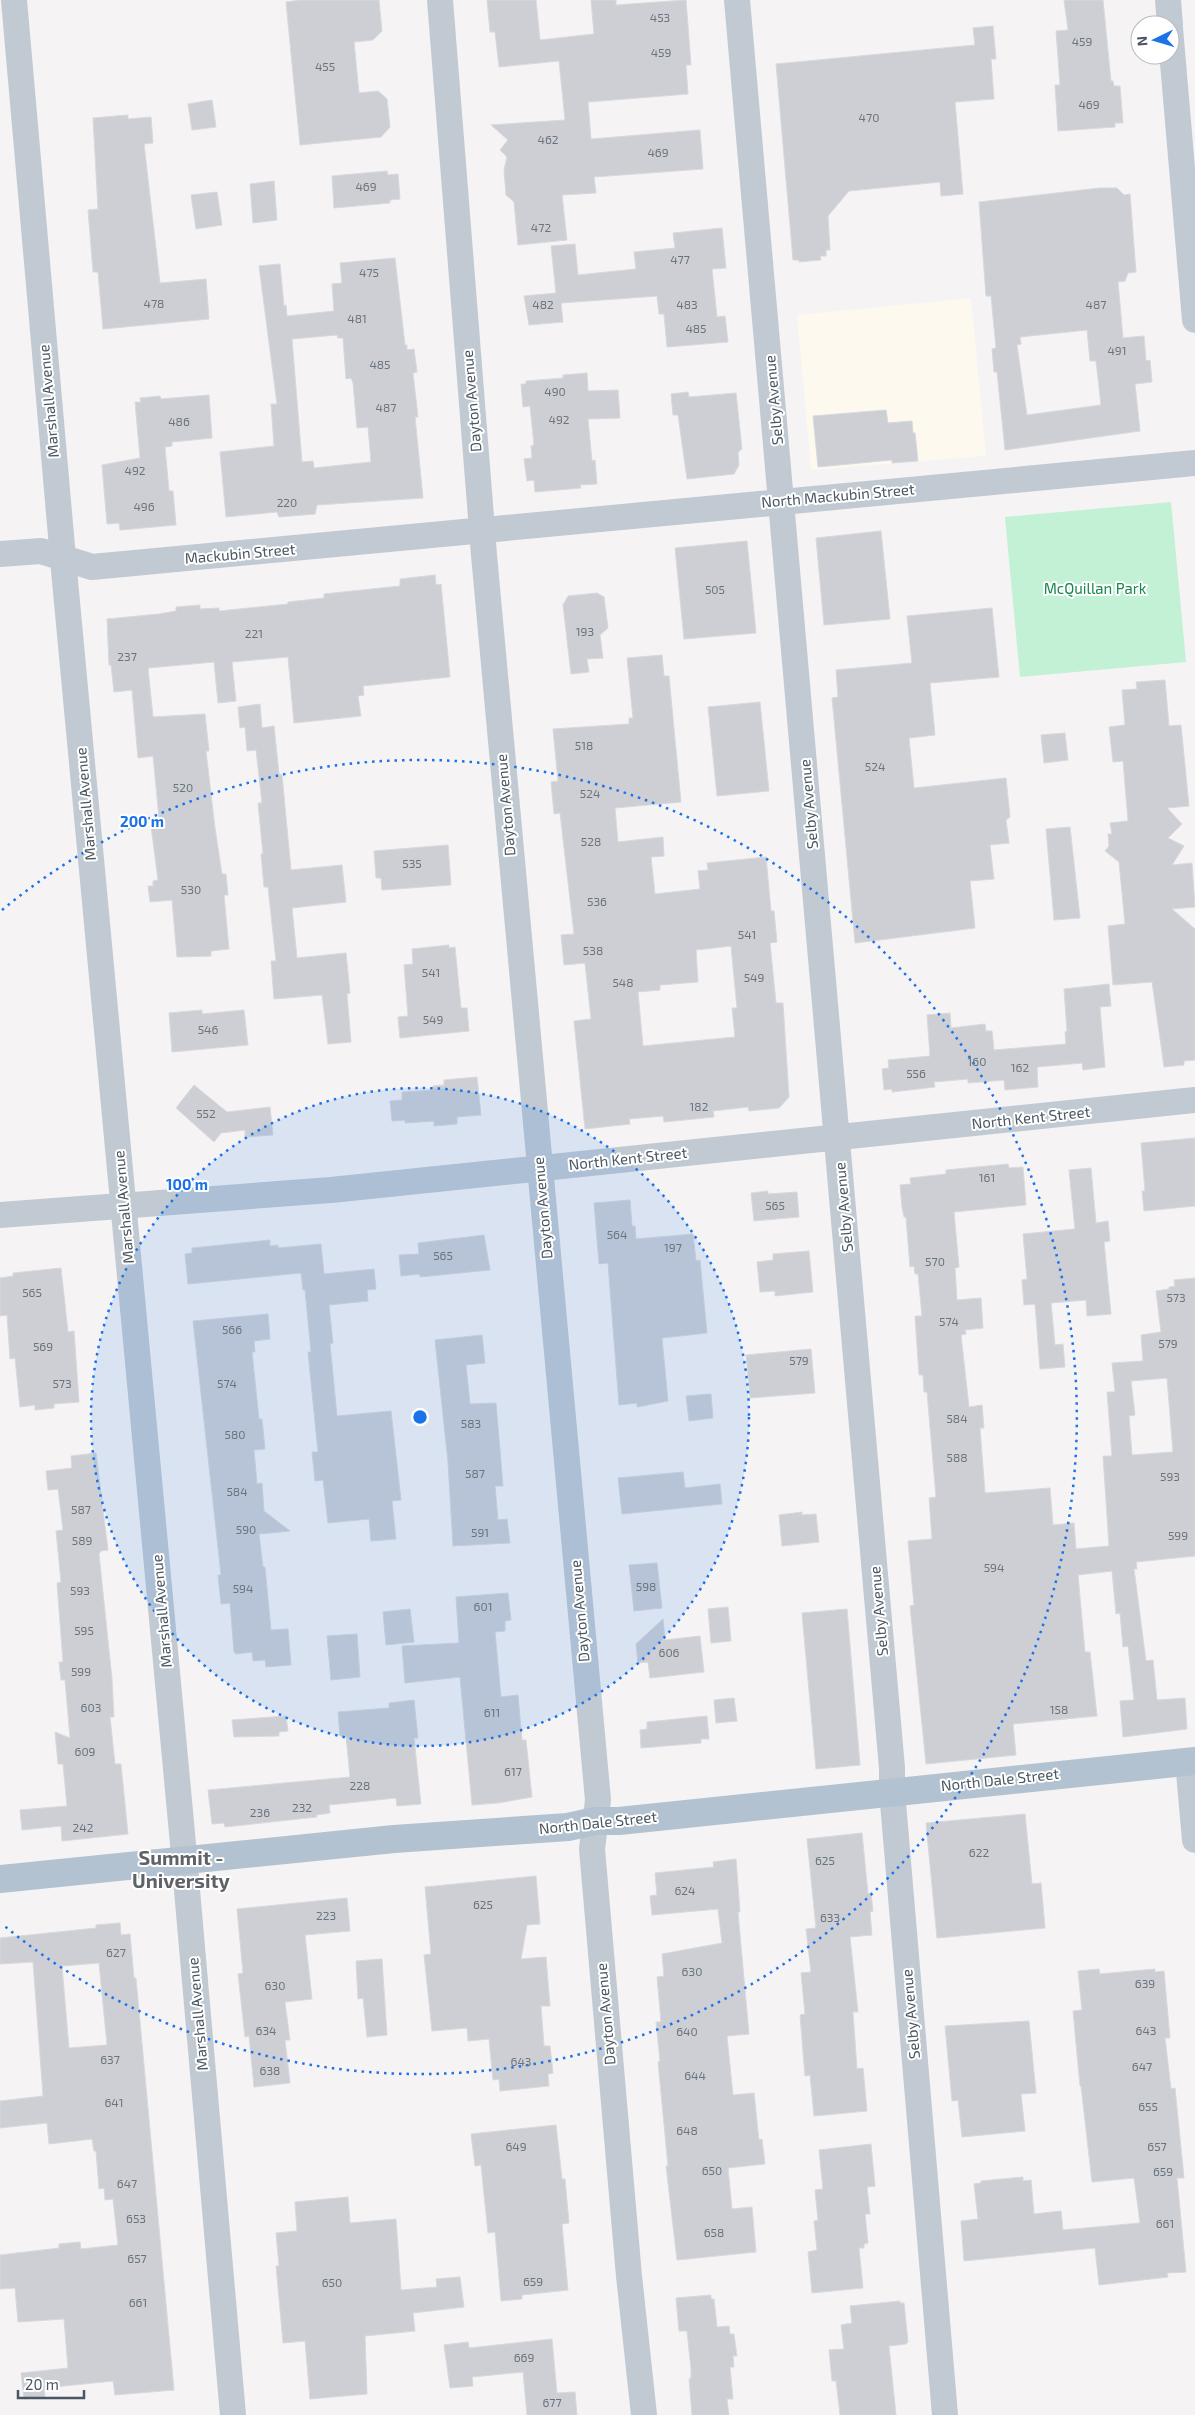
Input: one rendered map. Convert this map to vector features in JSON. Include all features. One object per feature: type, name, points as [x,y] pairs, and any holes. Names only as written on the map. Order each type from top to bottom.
[{"type":"main road","name":"North Dale Street","points":[[0,1879],[185,1862],[394,1839],[568,1827],[596,1821],[619,1821],[1192,1761]]},
{"type":"street","name":"Marshall Avenue","points":[[14,0],[63,558],[185,1862],[233,2415]]},
{"type":"street","name":"Dayton Avenue","points":[[440,0],[482,531],[598,1800],[592,1849],[629,2276],[644,2415]]},
{"type":"street","name":"Selby Avenue","points":[[738,0],[892,1759],[892,1791],[945,2415]]},
{"type":"street","points":[[1168,0],[1169,15]]},
{"type":"street","points":[[1173,65],[1195,320]]},
{"type":"street","name":"North Mackubin Street","points":[[482,531],[1195,463]]},
{"type":"street","name":"Mackubin Street","points":[[0,554],[41,551],[92,567],[482,531]]},
{"type":"street","name":"North Kent Street","points":[[0,1214],[331,1190],[1195,1100]]},
{"type":"street","points":[[1192,1761],[1195,1840]]},
{"type":"shaded area","points":[[971,298],[986,456],[811,470],[797,315]]},
{"type":"green space","name":"McQuillan Park","points":[[1171,502],[1186,662],[1020,677],[1005,517]]},
{"type":"building","points":[[301,0],[379,0],[382,31],[373,40],[354,42],[359,93],[378,91],[387,99],[390,127],[381,137],[300,145],[286,2]]},
{"type":"building","points":[[487,0],[536,0],[540,40],[594,34],[591,0],[616,0],[616,5],[686,0],[691,65],[686,65],[688,94],[588,102],[591,139],[700,130],[703,169],[594,177],[596,193],[562,195],[567,240],[518,245],[514,202],[506,195],[504,170],[507,157],[500,150],[508,140],[491,125],[565,120],[559,61],[499,67],[495,32],[490,32]]},
{"type":"building","points":[[1064,0],[1103,0],[1111,81],[1113,81],[1114,86],[1120,86],[1123,123],[1115,123],[1115,127],[1058,131],[1055,85],[1060,85],[1056,31],[1068,30]]},
{"type":"building","points":[[993,26],[996,59],[991,59],[994,99],[955,102],[963,194],[941,196],[940,182],[849,191],[828,216],[830,250],[826,250],[826,256],[820,256],[821,260],[799,262],[799,260],[793,260],[776,64],[975,45],[973,28]]},
{"type":"building","points":[[212,100],[216,127],[192,130],[188,104]]},
{"type":"building","points":[[128,115],[128,119],[151,117],[153,143],[144,144],[160,283],[206,279],[209,319],[103,329],[98,272],[93,272],[88,210],[98,209],[93,118]]},
{"type":"building","points":[[387,171],[388,175],[398,174],[400,199],[390,200],[390,203],[334,208],[332,176]]},
{"type":"building","points":[[274,181],[277,220],[253,223],[250,184]]},
{"type":"building","points":[[1099,188],[1117,188],[1124,195],[1130,194],[1136,272],[1128,273],[1125,281],[1118,282],[1123,338],[1144,336],[1146,361],[1150,360],[1152,382],[1135,384],[1140,431],[1005,450],[997,372],[994,372],[992,349],[996,348],[991,296],[986,296],[979,202]],"holes":[[[1087,330],[1090,361],[1096,361],[1101,405],[1027,415],[1017,345],[1021,344],[1020,337]]]},
{"type":"building","points":[[217,192],[222,225],[196,229],[191,195]]},
{"type":"building","points":[[722,228],[726,268],[712,269],[717,317],[725,316],[728,342],[667,347],[664,314],[659,314],[657,296],[561,303],[563,322],[529,325],[524,296],[556,293],[551,246],[575,244],[578,275],[636,269],[634,252],[675,248],[673,233]]},
{"type":"building","points":[[395,258],[405,345],[407,345],[407,350],[414,349],[417,372],[413,373],[418,417],[415,417],[423,498],[317,505],[315,514],[279,517],[277,512],[226,517],[220,452],[274,446],[271,404],[277,404],[259,266],[280,264],[284,306],[286,305],[287,316],[334,311],[332,284],[342,283],[340,263]],"holes":[[[337,335],[338,338],[343,338],[346,379],[351,378],[353,383],[357,428],[368,427],[371,462],[314,468],[313,461],[302,462],[292,339]]]},
{"type":"building","points":[[587,373],[588,391],[618,390],[620,418],[588,419],[592,461],[595,460],[597,484],[580,485],[581,488],[535,492],[534,480],[527,481],[524,459],[532,458],[531,446],[534,445],[530,406],[523,407],[521,384],[526,384],[526,381],[563,378],[563,375]]},
{"type":"building","points":[[688,392],[689,397],[736,393],[742,449],[738,452],[739,465],[734,474],[687,479],[678,415],[673,415],[671,394]]},
{"type":"building","points":[[209,395],[212,438],[172,442],[172,446],[165,447],[169,491],[173,491],[176,525],[120,530],[119,523],[107,524],[102,465],[140,458],[135,402],[141,402],[140,398],[160,396],[161,399]]},
{"type":"building","points":[[886,410],[888,423],[912,421],[918,461],[892,463],[892,460],[818,467],[813,416]]},
{"type":"building","points":[[881,531],[890,619],[824,625],[816,538]]},
{"type":"building","points":[[747,541],[756,633],[684,639],[675,548]]},
{"type":"building","points":[[435,575],[436,585],[441,584],[450,677],[363,686],[364,695],[358,696],[361,716],[294,723],[288,657],[232,662],[236,701],[218,703],[214,662],[148,668],[153,717],[205,714],[209,751],[206,751],[215,828],[222,874],[226,874],[228,895],[224,895],[229,949],[211,951],[211,956],[177,957],[172,900],[150,902],[148,886],[153,886],[153,881],[158,880],[151,826],[159,818],[153,756],[138,758],[132,690],[114,692],[111,665],[109,665],[107,619],[159,614],[176,611],[176,607],[200,605],[200,609],[219,608],[219,611],[288,604],[288,602],[324,598],[324,594],[400,586],[400,579]]},
{"type":"building","points":[[597,593],[604,597],[608,628],[600,635],[603,658],[587,659],[589,672],[571,674],[563,605],[568,596]]},
{"type":"building","points":[[992,608],[999,677],[930,683],[935,735],[909,738],[914,788],[1006,778],[1010,817],[1006,820],[1009,843],[990,845],[994,879],[970,881],[975,928],[855,943],[832,698],[838,697],[836,670],[912,663],[907,616]]},
{"type":"building","points":[[662,655],[664,676],[669,676],[681,802],[615,808],[618,842],[663,837],[664,856],[651,857],[655,894],[700,889],[698,871],[708,870],[707,863],[766,857],[771,911],[774,911],[777,942],[770,943],[776,1003],[783,1003],[789,1097],[779,1108],[749,1111],[748,1107],[713,1111],[714,1117],[664,1122],[663,1116],[629,1119],[630,1124],[585,1129],[574,1021],[591,1019],[585,963],[564,965],[561,935],[574,934],[560,813],[554,814],[551,782],[558,781],[553,729],[629,724],[629,718],[633,718],[627,658]],"holes":[[[731,946],[737,1008],[732,1008],[735,1037],[643,1046],[638,992],[660,990],[660,985],[698,982],[696,950]]]},
{"type":"building","points":[[1165,680],[1169,726],[1181,725],[1189,806],[1167,808],[1182,824],[1168,838],[1184,846],[1172,865],[1192,863],[1195,907],[1172,909],[1195,929],[1195,1060],[1184,1061],[1184,1065],[1164,1067],[1152,982],[1113,985],[1108,926],[1125,924],[1119,862],[1105,851],[1109,846],[1108,834],[1112,834],[1110,823],[1128,821],[1123,761],[1113,762],[1109,727],[1125,725],[1122,690],[1137,689],[1136,682]]},
{"type":"building","points":[[760,702],[769,791],[717,796],[708,707]]},
{"type":"building","points":[[260,704],[262,728],[274,726],[279,774],[282,775],[291,870],[342,865],[346,902],[292,908],[297,958],[346,953],[350,993],[347,994],[351,1042],[328,1044],[322,995],[274,999],[271,961],[276,961],[268,887],[264,887],[258,803],[262,803],[256,750],[247,751],[245,727],[240,728],[238,707]]},
{"type":"building","points":[[1065,733],[1068,760],[1044,763],[1041,735]]},
{"type":"building","points":[[1070,827],[1080,918],[1054,920],[1046,829]]},
{"type":"building","points":[[448,845],[451,885],[382,890],[381,878],[376,878],[374,851]]},
{"type":"building","points":[[449,945],[449,948],[455,947],[461,1008],[467,1008],[469,1031],[400,1038],[398,1017],[408,1016],[404,965],[413,964],[412,949]]},
{"type":"building","points":[[1109,984],[1111,1006],[1100,1007],[1105,1067],[1083,1070],[1082,1063],[1037,1067],[1038,1087],[1005,1090],[1004,1080],[968,1083],[968,1079],[934,1082],[935,1087],[892,1092],[892,1089],[884,1090],[882,1069],[889,1068],[888,1060],[930,1056],[927,1015],[950,1013],[951,1028],[985,1024],[986,1031],[992,1031],[994,1050],[1066,1044],[1064,989]]},
{"type":"building","points":[[202,1010],[202,1014],[244,1010],[248,1045],[172,1052],[169,1013]]},
{"type":"building","points":[[477,1077],[481,1115],[457,1117],[457,1124],[434,1126],[434,1121],[405,1123],[405,1120],[392,1121],[390,1101],[402,1100],[402,1092],[433,1090],[433,1086],[444,1085],[444,1080]]},
{"type":"building","points":[[194,1085],[227,1112],[270,1107],[273,1135],[245,1137],[245,1130],[221,1133],[214,1142],[176,1108]]},
{"type":"building","points":[[1195,1138],[1195,1206],[1144,1211],[1142,1191],[1145,1191],[1141,1143]]},
{"type":"building","points":[[1008,1164],[1009,1168],[1023,1167],[1026,1205],[954,1212],[959,1267],[955,1268],[957,1300],[981,1298],[983,1328],[965,1330],[966,1334],[961,1335],[969,1407],[982,1405],[984,1428],[980,1428],[985,1493],[1050,1488],[1053,1525],[1074,1523],[1076,1549],[1109,1546],[1103,1456],[1112,1456],[1107,1392],[1115,1392],[1112,1363],[1143,1361],[1141,1335],[1161,1332],[1156,1291],[1175,1286],[1174,1280],[1195,1278],[1195,1556],[1136,1562],[1137,1569],[1134,1569],[1146,1661],[1153,1660],[1157,1700],[1185,1698],[1187,1729],[1123,1737],[1120,1701],[1134,1700],[1128,1646],[1123,1647],[1120,1613],[1116,1614],[1112,1571],[1078,1575],[1085,1652],[1090,1652],[1097,1716],[1013,1724],[1016,1755],[926,1764],[910,1606],[914,1605],[908,1541],[932,1539],[929,1498],[936,1497],[927,1392],[924,1392],[923,1375],[919,1375],[915,1316],[922,1316],[918,1274],[915,1274],[914,1266],[910,1267],[906,1217],[904,1217],[902,1207],[900,1185],[911,1184],[910,1178],[946,1174],[946,1170]],"holes":[[[1167,1378],[1173,1452],[1132,1455],[1129,1416],[1135,1415],[1131,1381]]]},
{"type":"building","points":[[1091,1168],[1096,1223],[1108,1221],[1110,1241],[1104,1242],[1111,1314],[1087,1316],[1086,1300],[1051,1303],[1055,1345],[1063,1344],[1065,1367],[1040,1369],[1035,1304],[1024,1305],[1022,1280],[1027,1279],[1023,1234],[1075,1229],[1069,1170]]},
{"type":"building","points":[[768,1191],[768,1194],[797,1192],[799,1217],[754,1221],[751,1193]]},
{"type":"building","points":[[630,1200],[632,1226],[635,1226],[636,1239],[693,1234],[696,1261],[700,1260],[707,1333],[662,1338],[668,1401],[637,1407],[637,1403],[619,1405],[608,1263],[599,1264],[594,1203]]},
{"type":"building","points":[[484,1235],[490,1270],[420,1277],[420,1274],[401,1276],[399,1255],[419,1254],[418,1243]]},
{"type":"building","points":[[270,1240],[270,1246],[278,1245],[278,1248],[321,1244],[324,1274],[374,1269],[376,1289],[367,1290],[368,1301],[329,1305],[333,1343],[330,1344],[337,1416],[391,1411],[401,1500],[392,1501],[396,1539],[371,1541],[369,1519],[328,1523],[323,1480],[315,1481],[312,1452],[318,1452],[308,1352],[311,1352],[305,1290],[303,1290],[301,1273],[188,1284],[185,1254],[192,1253],[192,1248]]},
{"type":"building","points":[[809,1251],[813,1292],[775,1296],[775,1291],[760,1292],[757,1262],[773,1260],[773,1254]]},
{"type":"building","points":[[61,1268],[68,1332],[74,1331],[79,1402],[54,1404],[54,1408],[35,1410],[35,1405],[20,1407],[15,1358],[10,1359],[7,1315],[0,1316],[0,1278],[13,1276],[13,1273]]},
{"type":"building","points":[[268,1314],[270,1339],[254,1341],[255,1352],[252,1352],[259,1419],[262,1419],[265,1449],[254,1450],[257,1484],[262,1483],[264,1511],[290,1531],[259,1534],[263,1567],[265,1567],[271,1630],[288,1629],[291,1665],[266,1667],[265,1660],[253,1661],[252,1652],[236,1654],[234,1652],[230,1603],[221,1604],[218,1575],[221,1575],[193,1321]]},
{"type":"building","points":[[482,1335],[485,1363],[466,1365],[470,1404],[496,1403],[503,1486],[495,1486],[498,1520],[507,1519],[510,1543],[453,1546],[448,1462],[435,1340]]},
{"type":"building","points":[[811,1349],[815,1393],[750,1398],[746,1355]]},
{"type":"building","points":[[711,1394],[713,1418],[689,1421],[686,1396]]},
{"type":"building","points":[[96,1453],[108,1550],[101,1551],[99,1554],[112,1679],[114,1717],[110,1717],[115,1764],[121,1764],[128,1834],[62,1841],[61,1826],[22,1830],[20,1810],[67,1806],[63,1764],[58,1764],[55,1732],[70,1738],[65,1680],[61,1680],[59,1662],[63,1662],[57,1583],[61,1582],[56,1531],[63,1530],[58,1489],[48,1490],[46,1471],[72,1468],[71,1456]]},
{"type":"building","points":[[683,1472],[685,1488],[720,1484],[722,1504],[622,1514],[618,1478]]},
{"type":"building","points":[[802,1512],[802,1515],[816,1514],[819,1542],[782,1546],[779,1515]]},
{"type":"building","points":[[657,1563],[662,1608],[634,1611],[629,1565]]},
{"type":"building","points":[[508,1593],[511,1620],[505,1621],[505,1631],[495,1632],[501,1697],[518,1695],[522,1740],[526,1740],[532,1797],[472,1805],[460,1677],[405,1683],[402,1646],[459,1643],[456,1597]]},
{"type":"building","points":[[728,1607],[731,1641],[711,1643],[708,1609]]},
{"type":"building","points":[[410,1609],[414,1642],[386,1645],[383,1612]]},
{"type":"building","points":[[847,1609],[860,1765],[816,1769],[802,1613]]},
{"type":"building","points":[[663,1619],[665,1640],[700,1636],[704,1672],[650,1678],[648,1662],[638,1663],[636,1644]]},
{"type":"building","points":[[357,1634],[360,1677],[331,1680],[327,1636]]},
{"type":"building","points":[[734,1698],[737,1721],[716,1723],[714,1700]]},
{"type":"building","points":[[414,1700],[418,1738],[414,1738],[421,1804],[397,1806],[396,1798],[329,1805],[330,1813],[316,1815],[317,1817],[225,1827],[224,1823],[212,1824],[208,1790],[350,1777],[346,1736],[340,1736],[338,1712],[389,1708],[389,1703]]},
{"type":"building","points":[[286,1716],[288,1731],[279,1732],[279,1736],[234,1737],[232,1720]]},
{"type":"building","points":[[707,1716],[709,1739],[701,1739],[701,1743],[641,1748],[640,1730],[647,1729],[647,1722]]},
{"type":"building","points":[[1025,1814],[1032,1884],[1041,1883],[1045,1928],[937,1938],[926,1823]]},
{"type":"building","points":[[862,1833],[868,1894],[871,1893],[873,1911],[870,1912],[872,1935],[850,1937],[858,2012],[853,2012],[857,2069],[863,2068],[867,2111],[814,2116],[810,2075],[805,2076],[800,2015],[805,2014],[801,1973],[811,1972],[806,1929],[816,1928],[807,1839]]},
{"type":"building","points":[[736,1859],[740,1912],[738,1912],[749,2034],[727,2036],[733,2095],[754,2093],[759,2140],[762,2139],[765,2164],[728,2168],[732,2209],[752,2207],[756,2252],[677,2260],[666,2166],[668,2166],[658,2062],[660,2061],[656,2022],[661,2022],[657,1977],[664,1976],[662,1954],[722,1943],[718,1909],[652,1915],[650,1896],[657,1895],[655,1873],[714,1867],[713,1862]]},
{"type":"building","points":[[536,1876],[540,1924],[527,1925],[521,1959],[546,1957],[550,2006],[541,2006],[544,2046],[550,2046],[553,2073],[548,2074],[549,2086],[500,2091],[499,2079],[493,2080],[489,2039],[468,2041],[467,2028],[432,2031],[424,1955],[431,1954],[425,1887]]},
{"type":"building","points":[[347,1898],[350,1931],[305,1935],[312,1999],[285,2002],[290,2040],[285,2040],[290,2083],[254,2087],[249,2036],[245,2037],[238,1974],[243,1973],[237,1909]]},
{"type":"building","points":[[120,1923],[121,1935],[130,1934],[134,1978],[136,1978],[174,2390],[115,2395],[113,2381],[44,2388],[45,2397],[24,2399],[21,2373],[68,2368],[64,2319],[18,2322],[15,2288],[0,2289],[0,2255],[59,2248],[59,2244],[80,2242],[81,2249],[118,2245],[113,2199],[105,2200],[104,2188],[99,2189],[96,2151],[94,2151],[92,2139],[49,2144],[47,2123],[0,2128],[0,2101],[43,2096],[33,1962],[0,1964],[0,1938],[96,1928],[96,1925]],"holes":[[[99,1963],[107,2045],[69,2048],[62,1966]]]},
{"type":"building","points":[[382,1959],[387,2035],[367,2037],[363,1998],[358,1999],[356,1961]]},
{"type":"building","points":[[1099,1969],[1100,1974],[1155,1969],[1155,1972],[1164,1971],[1170,2038],[1165,2038],[1171,2089],[1175,2088],[1184,2178],[1177,2178],[1186,2272],[1167,2273],[1168,2277],[1099,2285],[1095,2248],[964,2261],[961,2221],[978,2219],[974,2184],[981,2183],[981,2181],[1023,2177],[1023,2181],[1031,2180],[1034,2214],[1061,2211],[1063,2230],[1140,2223],[1134,2178],[1092,2182],[1073,2011],[1082,2010],[1078,1971]]},
{"type":"building","points":[[1029,2021],[1036,2093],[1021,2094],[1025,2131],[962,2137],[958,2100],[952,2101],[945,2026]]},
{"type":"building","points":[[556,2125],[562,2179],[565,2179],[569,2223],[562,2224],[568,2290],[522,2295],[522,2299],[501,2301],[495,2232],[488,2233],[481,2165],[475,2166],[471,2134]]},
{"type":"building","points":[[871,2144],[875,2186],[867,2187],[870,2214],[865,2214],[868,2243],[864,2244],[864,2248],[859,2248],[863,2288],[812,2293],[808,2252],[817,2250],[814,2221],[818,2220],[815,2190],[823,2189],[819,2150]]},
{"type":"building","points":[[348,2197],[350,2223],[396,2219],[401,2290],[437,2287],[436,2279],[460,2277],[464,2307],[413,2313],[415,2331],[365,2336],[367,2394],[310,2399],[305,2341],[283,2343],[276,2266],[279,2266],[276,2233],[297,2231],[295,2202]]},
{"type":"building","points":[[711,2295],[711,2299],[714,2299],[717,2327],[729,2326],[730,2334],[734,2334],[737,2356],[733,2356],[734,2367],[730,2367],[733,2399],[727,2399],[729,2415],[692,2415],[689,2379],[691,2378],[691,2369],[687,2331],[679,2331],[676,2298]]},
{"type":"building","points":[[900,2301],[900,2303],[904,2303],[908,2342],[906,2344],[889,2346],[896,2415],[840,2415],[836,2381],[832,2381],[829,2350],[844,2349],[841,2325],[852,2323],[850,2306]]},
{"type":"building","points":[[552,2339],[557,2393],[575,2392],[577,2415],[527,2415],[523,2372],[472,2377],[473,2386],[450,2388],[444,2345],[468,2342],[469,2348]]},
{"type":"district","name":"Summit - University","points":[[181,1870]]}]
